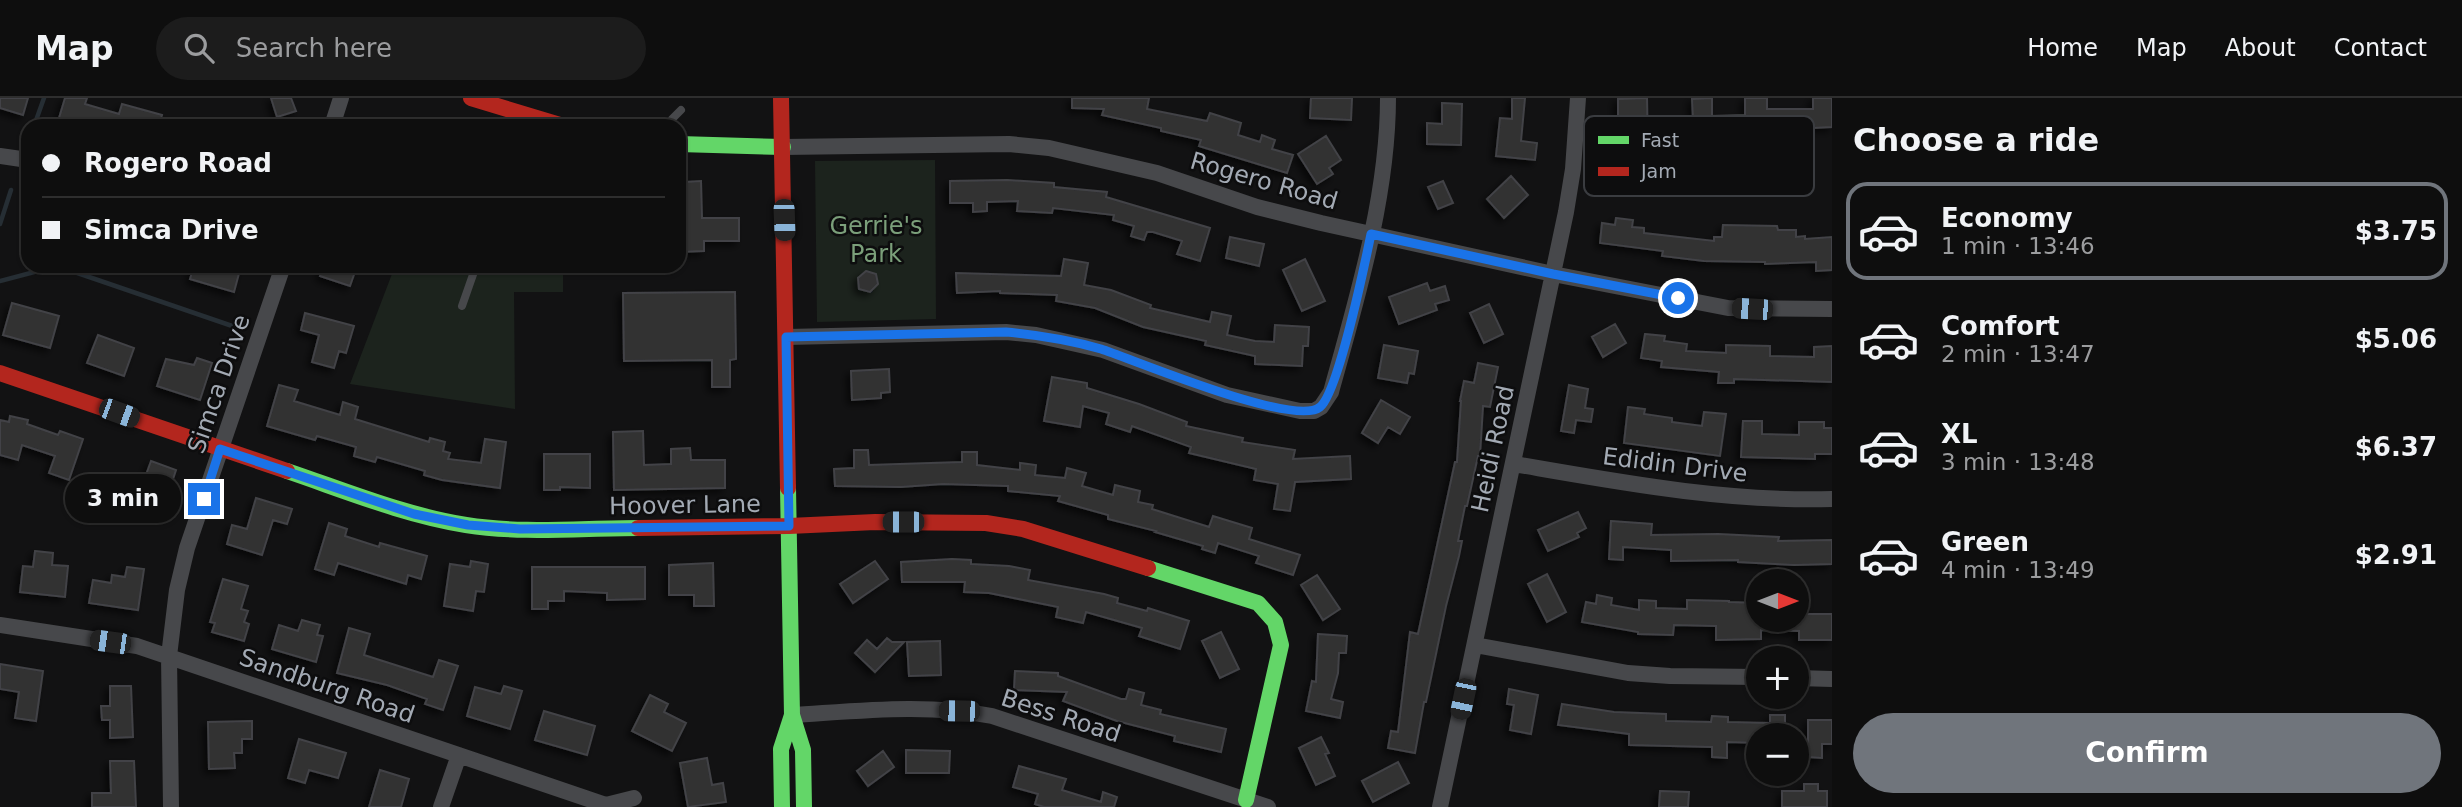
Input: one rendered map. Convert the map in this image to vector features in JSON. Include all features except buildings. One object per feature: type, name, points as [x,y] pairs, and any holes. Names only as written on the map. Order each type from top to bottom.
[{"type":"street","points":[[334,119],[341,98]]},
{"type":"street","points":[[471,98],[512,119]]},
{"type":"street","points":[[781,98],[792,715],[803,750],[804,807]]},
{"type":"street","points":[[786,337],[1006,332],[1036,335],[1103,350],[1227,396],[1300,411],[1314,411],[1321,407],[1331,392],[1354,309],[1371,234],[1382,166],[1388,98]]},
{"type":"street","name":"Heidi Road","points":[[1440,807],[1553,274],[1573,169],[1578,98]]},
{"type":"street","name":"Rogero Road","points":[[686,144],[783,147],[1009,144],[1049,148],[1157,173],[1257,207],[1553,274],[1728,308],[1832,309]]},
{"type":"street","points":[[0,156],[21,159]]},
{"type":"street","name":"Simca Drive","points":[[171,807],[169,656],[177,590],[220,449],[281,273]]},
{"type":"street","name":"Hoover Lane","points":[[0,373],[414,514],[468,525],[520,529],[789,526],[875,522],[986,523],[1009,526],[1258,603],[1275,620],[1281,636],[1281,645],[1246,800]]},
{"type":"street","name":"Edidin Drive","points":[[1514,464],[1705,494],[1797,500],[1832,499]]},
{"type":"street","name":"Sandburg Road","points":[[0,625],[137,646],[606,805],[634,798]]},
{"type":"street","points":[[1475,645],[1628,673],[1746,677]]},
{"type":"street","points":[[1809,678],[1832,679]]},
{"type":"street","name":"Bess Road","points":[[792,715],[879,710],[992,716],[1268,807]]},
{"type":"street","points":[[782,807],[781,749],[792,715]]},
{"type":"street","points":[[441,807],[459,755]]},
{"type":"lane","points":[[672,119],[681,110]]},
{"type":"lane","points":[[461,306],[473,273]]},
{"type":"green space","name":"Gerrie's Park","points":[[935,160],[936,319],[817,322],[815,161]]},
{"type":"green space","points":[[392,273],[563,273],[563,292],[514,292],[515,409],[350,384]]},
{"type":"waterway","points":[[36,119],[44,98]]},
{"type":"waterway","points":[[0,224],[11,190]]},
{"type":"waterway","points":[[0,281],[30,273]]},
{"type":"waterway","points":[[77,273],[241,329]]},
{"type":"traffic: fast","points":[[686,144],[783,147]]},
{"type":"traffic: fast","points":[[287,471],[398,509],[466,525],[530,530],[638,528]]},
{"type":"traffic: fast","points":[[788,488],[792,715],[803,750],[804,807]]},
{"type":"traffic: fast","points":[[1148,568],[1258,603],[1275,622],[1281,645],[1246,800]]},
{"type":"traffic: fast","points":[[782,807],[781,749],[792,715]]},
{"type":"traffic: jam","points":[[471,98],[540,119]]},
{"type":"traffic: jam","points":[[781,98],[788,488]]},
{"type":"traffic: jam","points":[[0,373],[287,471]]},
{"type":"traffic: jam","points":[[638,528],[875,522],[986,523],[1023,529],[1148,568]]},
{"type":"route","points":[[204,499],[220,449],[414,514],[468,525],[520,529],[789,526],[786,337],[1006,332],[1036,335],[1103,350],[1227,396],[1300,411],[1314,411],[1321,407],[1331,392],[1371,234],[1678,298]]}]
